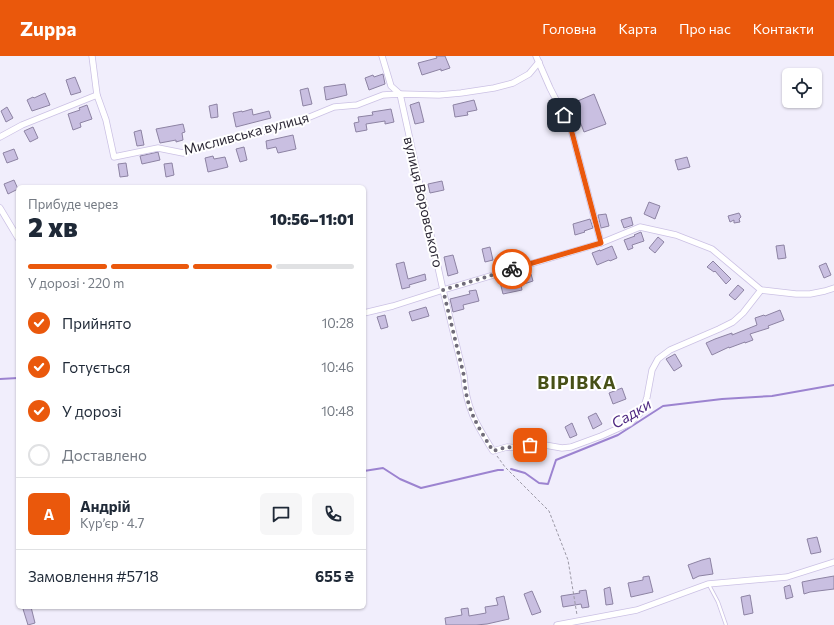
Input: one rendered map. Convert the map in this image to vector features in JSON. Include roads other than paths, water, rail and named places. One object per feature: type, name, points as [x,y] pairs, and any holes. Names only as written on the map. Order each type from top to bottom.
[{"type":"street","points":[[0,137],[22,125],[97,94],[92,56]]},
{"type":"street","points":[[382,56],[391,86],[400,94]]},
{"type":"street","points":[[536,56],[550,88],[571,129],[601,243]]},
{"type":"street","name":"Мисливська вулиця","points":[[97,94],[106,120],[114,157],[158,148],[183,153],[295,123],[334,107],[357,105],[383,95],[439,95],[494,88],[512,83],[529,74],[539,62]]},
{"type":"street","points":[[383,95],[391,86]]},
{"type":"street","name":"вулиця Воровського","points":[[400,94],[443,290],[464,376],[468,406],[479,429],[493,451],[507,447],[518,448],[530,445],[546,445],[562,448],[571,447],[630,423],[643,410],[652,370],[658,359],[670,350],[732,322],[743,313],[761,290]]},
{"type":"street","points":[[0,208],[16,235]]},
{"type":"street","points":[[366,313],[601,243],[640,227],[676,235],[712,249],[761,290],[810,294],[834,288]]},
{"type":"street","points":[[557,625],[578,623],[637,610],[708,584],[787,576],[834,562]]},
{"type":"lane","points":[[708,584],[718,602],[726,625]]},
{"type":"waterway","name":"Садки","points":[[0,379],[16,378]]},
{"type":"waterway","name":"Садки","points":[[511,469],[525,473],[539,483],[548,484],[556,460],[618,435],[663,406],[722,399],[772,396],[834,385]]},
{"type":"waterway","name":"Садки","points":[[366,471],[383,468],[400,479],[421,488],[503,470]]},
{"type":"district","name":"ВІРІВКА","points":[[577,382]]}]
